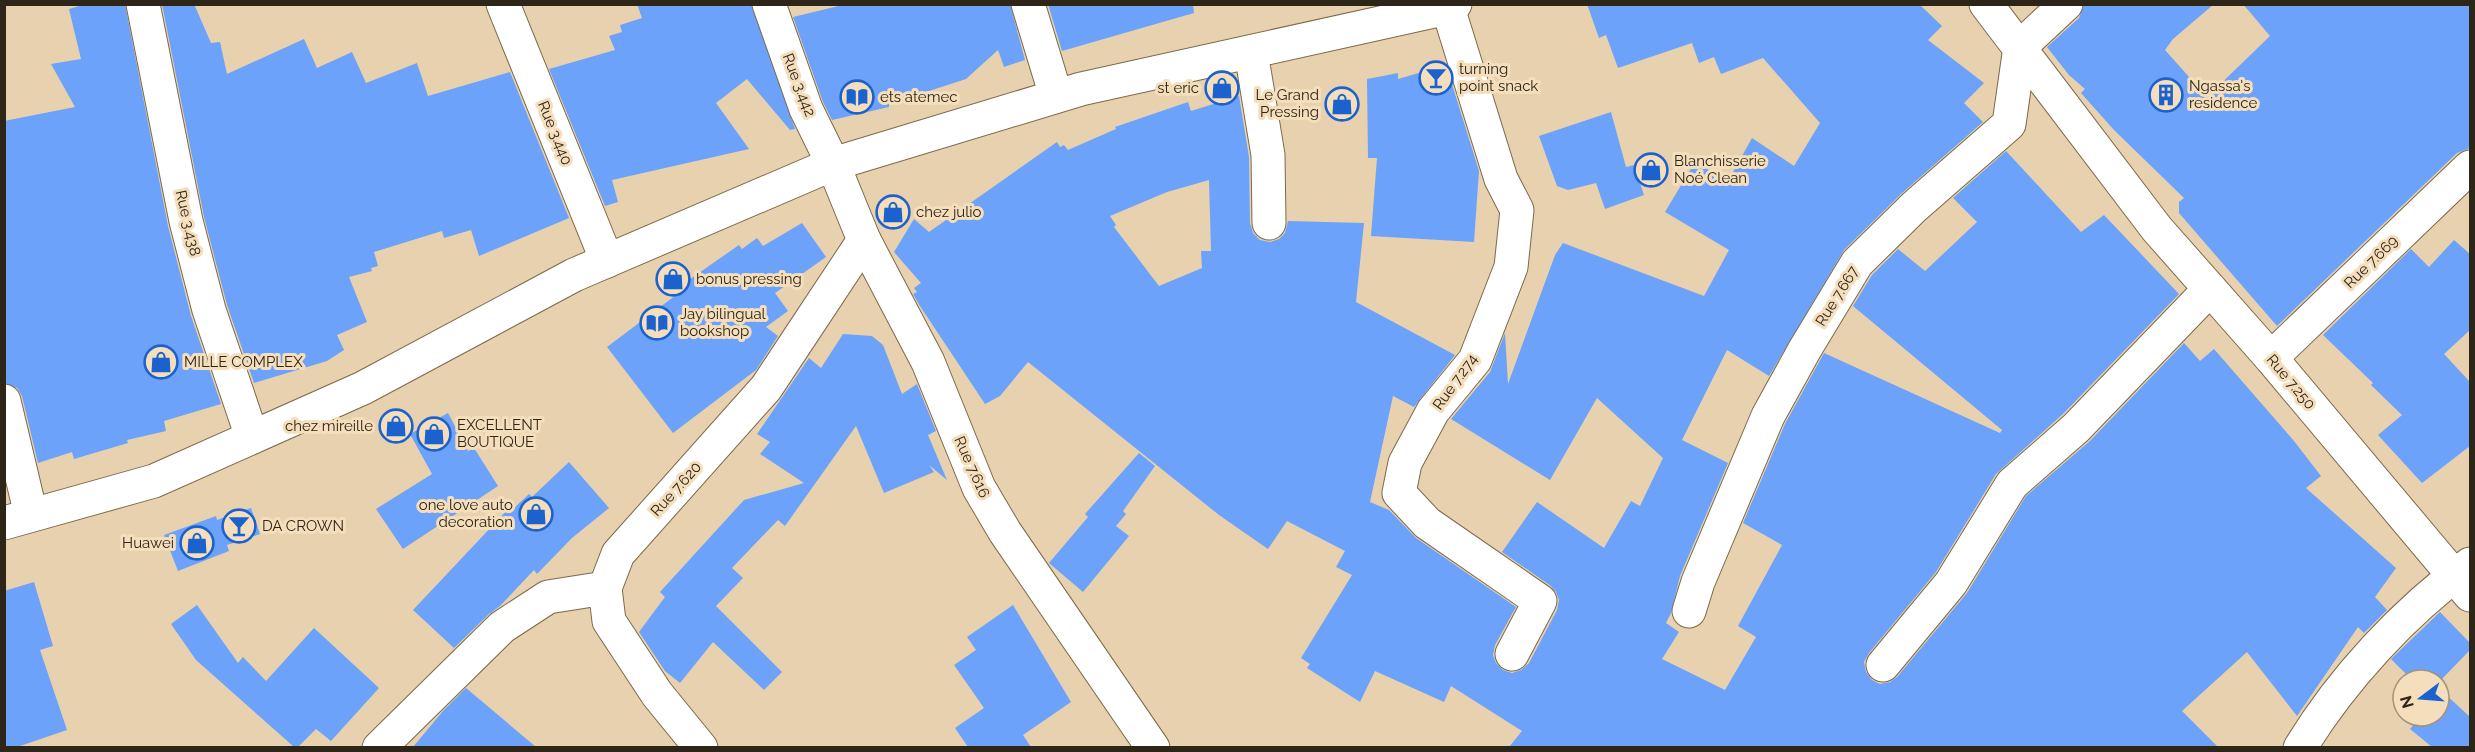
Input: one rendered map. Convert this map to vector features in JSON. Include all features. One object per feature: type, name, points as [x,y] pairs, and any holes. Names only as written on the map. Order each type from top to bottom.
[{"type":"street","name":"Rue 3.438","points":[[143,4],[186,221],[209,310],[252,437]]},
{"type":"street","name":"Rue 3.440","points":[[503,4],[607,261]]},
{"type":"street","name":"Rue 3.442","points":[[769,4],[802,97],[833,164]]},
{"type":"street","points":[[1028,4],[1056,96]]},
{"type":"street","name":"Rue 7.250","points":[[1986,4],[2157,229],[2465,579],[2375,648],[2300,747]]},
{"type":"street","points":[[2020,47],[2066,4]]},
{"type":"street","points":[[4,401],[18,519],[154,481],[363,388],[574,274],[833,164],[1056,96],[1451,6]]},
{"type":"street","name":"Rue 7.274","points":[[1451,6],[1501,179],[1517,210],[1515,233],[1511,267],[1475,360],[1433,411],[1405,463],[1399,494],[1427,523],[1540,601],[1512,654]]},
{"type":"street","name":"Rue 7.667","points":[[1689,611],[1698,582],[1768,416],[1805,349],[1857,263],[1914,207],[2009,124],[2020,47]]},
{"type":"street","points":[[1251,52],[1268,155],[1269,223]]},
{"type":"street","name":"Rue 7.616","points":[[833,164],[864,240],[928,362],[979,488],[1005,532],[1153,747]]},
{"type":"street","name":"Rue 7.669","points":[[2271,358],[2470,167]]},
{"type":"street","name":"Rue 7.620","points":[[701,747],[657,694],[609,621],[605,588],[618,554],[766,388],[864,240]]},
{"type":"street","points":[[1883,666],[1951,583],[2012,484],[2076,428],[2210,289]]},
{"type":"street","points":[[379,747],[502,627],[548,597],[605,588]]},
{"type":"building","points":[[86,4],[125,4],[168,226],[191,316],[221,404],[164,421],[166,431],[127,440],[128,443],[74,459],[72,452],[38,463],[22,396],[17,388],[4,383],[4,121],[75,107],[51,64],[81,59],[69,9]]},
{"type":"building","points":[[162,4],[194,4],[211,43],[220,42],[227,74],[304,39],[317,68],[352,52],[366,83],[417,63],[428,96],[510,72],[569,218],[479,256],[471,230],[444,238],[442,231],[374,252],[378,266],[371,268],[372,271],[349,277],[367,322],[337,335],[344,350],[327,361],[254,383],[227,305],[204,217]]},
{"type":"building","points":[[637,4],[751,4],[795,129],[790,130],[747,79],[716,103],[749,149],[612,180],[618,202],[605,206],[549,69],[615,50],[609,36],[622,32],[620,25],[642,18]]},
{"type":"building","points":[[847,4],[1010,4],[1025,60],[1004,67],[998,50],[966,79],[889,104],[889,107],[832,120],[823,102],[793,17]]},
{"type":"building","points":[[1048,4],[1193,4],[1194,13],[1062,51]]},
{"type":"building","points":[[1587,4],[1919,4],[1942,26],[1928,40],[1984,83],[1964,103],[1983,122],[1901,194],[1844,250],[1769,376],[1727,350],[1682,440],[1728,463],[1680,576],[1671,613],[1666,623],[1679,632],[1662,659],[1725,690],[1756,637],[1738,626],[1782,545],[1743,523],[1785,424],[1824,353],[2000,433],[2002,430],[1853,306],[1872,275],[1898,249],[1925,271],[1977,222],[1953,198],[2006,151],[2081,232],[2104,215],[2179,294],[2063,414],[1996,474],[1936,572],[1869,653],[1864,662],[1866,672],[1872,680],[1880,684],[1890,682],[1897,677],[1967,593],[2026,496],[2090,441],[2184,343],[2200,361],[2214,349],[2294,441],[2321,476],[2306,488],[2396,568],[2375,597],[2387,610],[2364,633],[2358,627],[2297,716],[2247,652],[2182,711],[2218,747],[1509,747],[1522,731],[1451,686],[1444,702],[1375,671],[1360,702],[1307,668],[1310,664],[1301,658],[1352,575],[1336,567],[1345,551],[1287,521],[1268,549],[1219,515],[1028,362],[1000,396],[985,404],[913,294],[917,292],[914,288],[921,283],[894,252],[914,219],[929,232],[1057,142],[1060,147],[1064,145],[1068,150],[1116,129],[1115,127],[1188,102],[1191,111],[1239,96],[1249,157],[1250,223],[1253,233],[1260,240],[1270,242],[1279,239],[1285,233],[1288,221],[1364,223],[1356,302],[1455,355],[1414,407],[1393,396],[1370,502],[1389,510],[1416,538],[1516,607],[1495,645],[1493,655],[1496,663],[1503,670],[1512,673],[1521,670],[1529,663],[1557,610],[1559,600],[1551,586],[1502,552],[1537,502],[1604,548],[1631,501],[1640,506],[1663,458],[1597,398],[1550,480],[1451,419],[1490,372],[1505,333],[1508,384],[1555,255],[1563,243],[1704,296],[1729,250],[1665,212],[1695,162],[1728,181],[1752,138],[1794,166],[1820,123],[1763,58],[1721,74],[1714,57],[1699,63],[1692,43],[1618,68],[1606,35],[1599,38]],"holes":[[[1209,180],[1211,251],[1201,251],[1202,268],[1159,286],[1114,227],[1116,225],[1110,216],[1167,192]]]},
{"type":"building","points":[[2084,4],[2214,4],[2173,39],[2165,50],[2207,97],[2270,36],[2243,4],[2470,4],[2470,148],[2457,153],[2277,326],[2179,213],[2179,202],[2184,198],[2114,130],[2081,93],[2085,89],[2069,75],[2047,47],[2079,18]]},
{"type":"building","points":[[1446,65],[1479,171],[1474,242],[1371,236],[1377,158],[1368,158],[1367,79],[1398,73],[1398,79]]},
{"type":"building","points":[[1611,112],[1626,167],[1634,165],[1644,195],[1605,209],[1596,183],[1568,190],[1557,186],[1539,136]]},
{"type":"building","points":[[802,223],[826,257],[775,293],[788,311],[766,327],[778,336],[756,370],[673,433],[607,347],[688,286],[686,282],[739,245],[742,249],[757,238],[763,246]]},
{"type":"building","points":[[2454,240],[2470,254],[2470,330],[2444,354],[2470,382],[2470,446],[2422,483],[2378,435],[2402,415],[2371,385],[2373,383],[2323,335],[2411,249],[2429,267]]},
{"type":"building","points":[[843,334],[872,336],[883,345],[902,394],[917,384],[936,431],[928,435],[947,480],[929,465],[934,472],[884,493],[856,426],[785,526],[778,520],[732,568],[743,578],[716,606],[782,672],[764,690],[713,642],[680,683],[665,671],[639,632],[665,597],[660,592],[744,500],[804,483],[760,454],[770,442],[757,434],[809,358],[821,368]]},
{"type":"building","points":[[448,413],[468,451],[474,448],[498,486],[403,549],[376,509],[432,474],[410,434]]},
{"type":"building","points":[[1139,453],[1155,466],[1123,511],[1126,514],[1116,526],[1129,536],[1083,592],[1049,563],[1088,517],[1085,514]]},
{"type":"building","points":[[569,462],[609,508],[572,538],[537,574],[534,570],[500,606],[454,648],[413,610],[511,506],[513,509],[529,494],[532,497]]},
{"type":"building","name":"Huawei","points":[[251,508],[260,534],[227,545],[229,551],[178,571],[164,535],[216,516],[217,520]]},
{"type":"building","points":[[34,582],[53,646],[40,650],[67,730],[17,747],[4,747],[4,591]]},
{"type":"building","points":[[197,605],[238,663],[243,657],[266,681],[314,628],[379,688],[331,741],[316,729],[298,747],[294,747],[196,660],[171,624]]},
{"type":"building","points":[[1013,605],[1071,702],[1023,735],[1031,747],[968,747],[955,728],[984,708],[954,665],[976,650],[967,637]]},
{"type":"building","points":[[2440,612],[2470,643],[2470,650],[2451,670],[2400,668],[2391,659]]},
{"type":"building","points":[[466,688],[536,747],[413,747]]},
{"type":"building","points":[[2451,699],[2470,717],[2470,747],[2432,747],[2410,729],[2451,728]]},
{"type":"place","name":"turning point snack","points":[[1436,78]]},
{"type":"place","name":"st eric","points":[[1222,88]]},
{"type":"place","name":"Ngassa's residence","points":[[2166,95]]},
{"type":"place","name":"ets atemec","points":[[857,97]]},
{"type":"place","name":"Le Grand Pressing","points":[[1342,104]]},
{"type":"place","name":"Blanchisserie Noé Clean","points":[[1651,170]]},
{"type":"place","name":"chez julio","points":[[893,212]]},
{"type":"place","name":"bonus pressing","points":[[673,279]]},
{"type":"place","name":"Jay bilingual bookshop","points":[[657,323]]},
{"type":"place","name":"MILLE COMPLEX","points":[[161,362]]},
{"type":"place","name":"chez mireille","points":[[396,426]]},
{"type":"place","name":"EXCELLENT BOUTIQUE","points":[[434,434]]},
{"type":"place","name":"one love auto decoration","points":[[536,514]]},
{"type":"place","name":"DA CROWN","points":[[239,526]]},
{"type":"place","name":"Huawei","points":[[197,543]]}]
